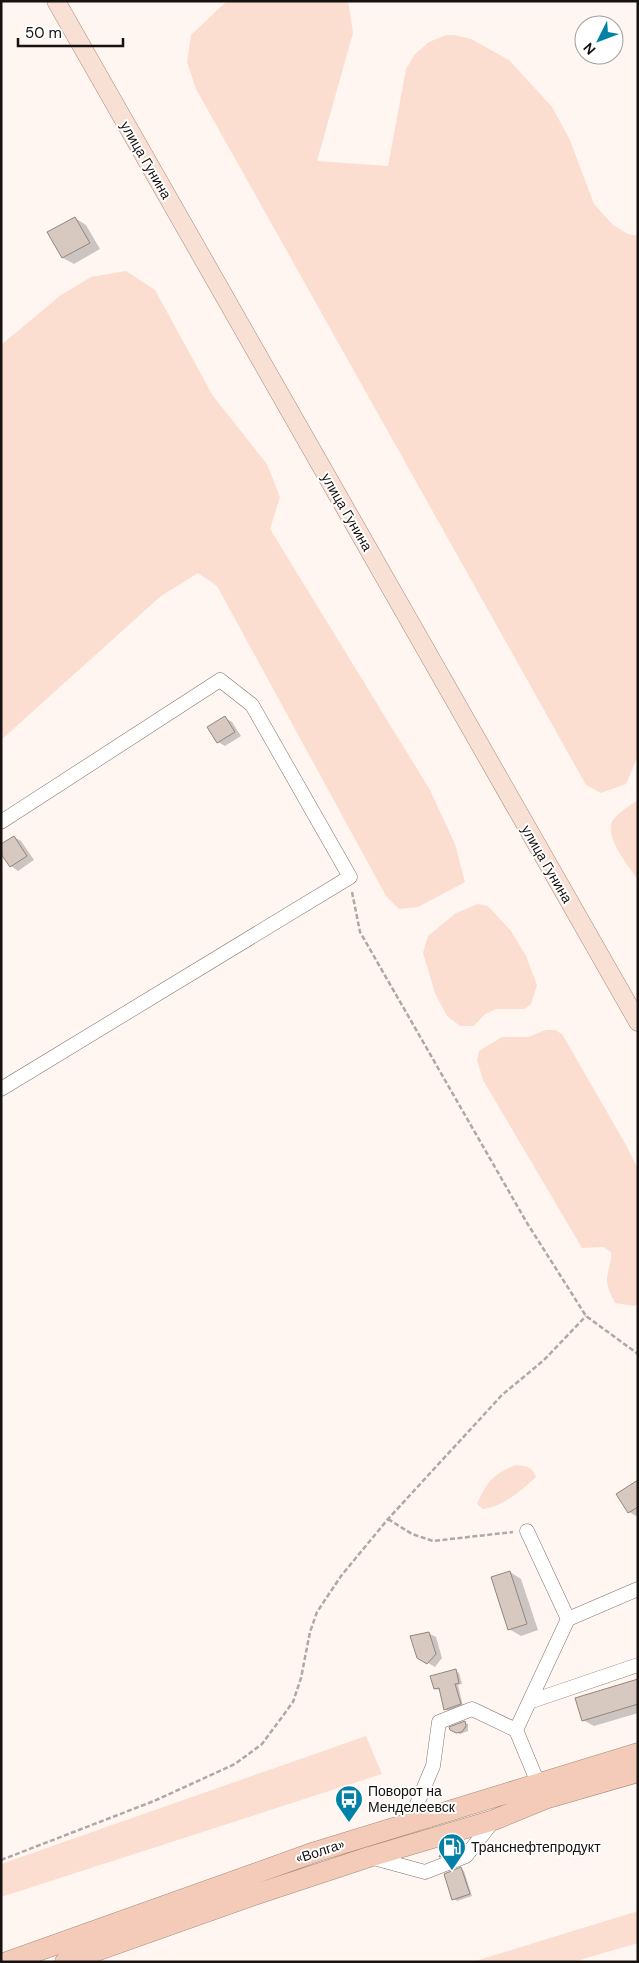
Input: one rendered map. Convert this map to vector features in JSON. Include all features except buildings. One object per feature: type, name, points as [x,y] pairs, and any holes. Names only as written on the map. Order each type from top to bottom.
[{"type":"highway","name":"«Волга»","points":[[8,1962],[315,1852],[638,1753]]},
{"type":"highway","name":"«Волга»","points":[[65,1962],[260,1893],[369,1857],[494,1820],[545,1799],[638,1772]]},
{"type":"main road","name":"улица Гунина","points":[[56,1],[638,1022]]},
{"type":"street","points":[[1,822],[220,680],[252,705],[350,877],[1,1090]]},
{"type":"street","points":[[527,1531],[568,1619]]},
{"type":"street","points":[[516,1730],[568,1619],[638,1589]]},
{"type":"street","points":[[529,1702],[638,1665]]},
{"type":"street","points":[[405,1825],[414,1811],[432,1766],[439,1722],[472,1709],[516,1730],[538,1783]]},
{"type":"street","points":[[369,1857],[425,1872],[466,1856],[494,1820]]},
{"type":"path","points":[[350,877],[360,932],[527,1223],[586,1316],[638,1354]]},
{"type":"path","points":[[1,1860],[163,1797],[235,1764],[262,1744],[293,1702],[301,1678],[310,1632],[317,1612],[341,1576],[388,1519],[502,1395],[544,1360],[586,1316]]},
{"type":"path","points":[[388,1519],[412,1534],[433,1541],[527,1531]]},
{"type":"shaded area","points":[[227,1],[348,1],[353,33],[317,161],[388,166],[406,69],[415,54],[429,42],[446,35],[455,35],[471,39],[509,60],[552,107],[569,138],[594,204],[613,225],[628,234],[638,236],[638,756],[626,784],[601,793],[586,785],[196,89],[187,62],[191,35]]},
{"type":"shaded area","points":[[126,271],[155,290],[213,396],[267,464],[280,497],[270,529],[430,790],[455,844],[465,882],[418,907],[399,909],[386,896],[217,586],[198,573],[161,596],[1,740],[1,345],[61,295],[91,277]]},
{"type":"shaded area","points":[[638,800],[638,880],[618,851],[611,835],[611,827],[613,820],[618,814]]},
{"type":"shaded area","points":[[478,904],[488,906],[511,931],[526,956],[537,985],[531,1004],[524,1009],[496,1009],[485,1014],[474,1026],[460,1026],[447,1016],[435,993],[423,953],[428,936],[456,913]]},
{"type":"shaded area","points":[[546,1030],[555,1030],[562,1034],[638,1169],[638,1304],[634,1306],[615,1303],[607,1283],[611,1252],[603,1247],[582,1248],[483,1080],[477,1060],[479,1051],[502,1037],[528,1037]]},
{"type":"shaded area","points":[[515,1465],[528,1467],[536,1477],[504,1502],[483,1509],[477,1504],[491,1480]]},
{"type":"shaded area","points":[[366,1736],[382,1774],[1,1897],[1,1864]]},
{"type":"shaded area","points":[[638,1911],[638,1943],[573,1962],[472,1962]]},
{"type":"place","name":"Поворот на Менделеевск","points":[[349,1823]]},
{"type":"place","name":"Транснефтепродукт","points":[[452,1871]]}]
